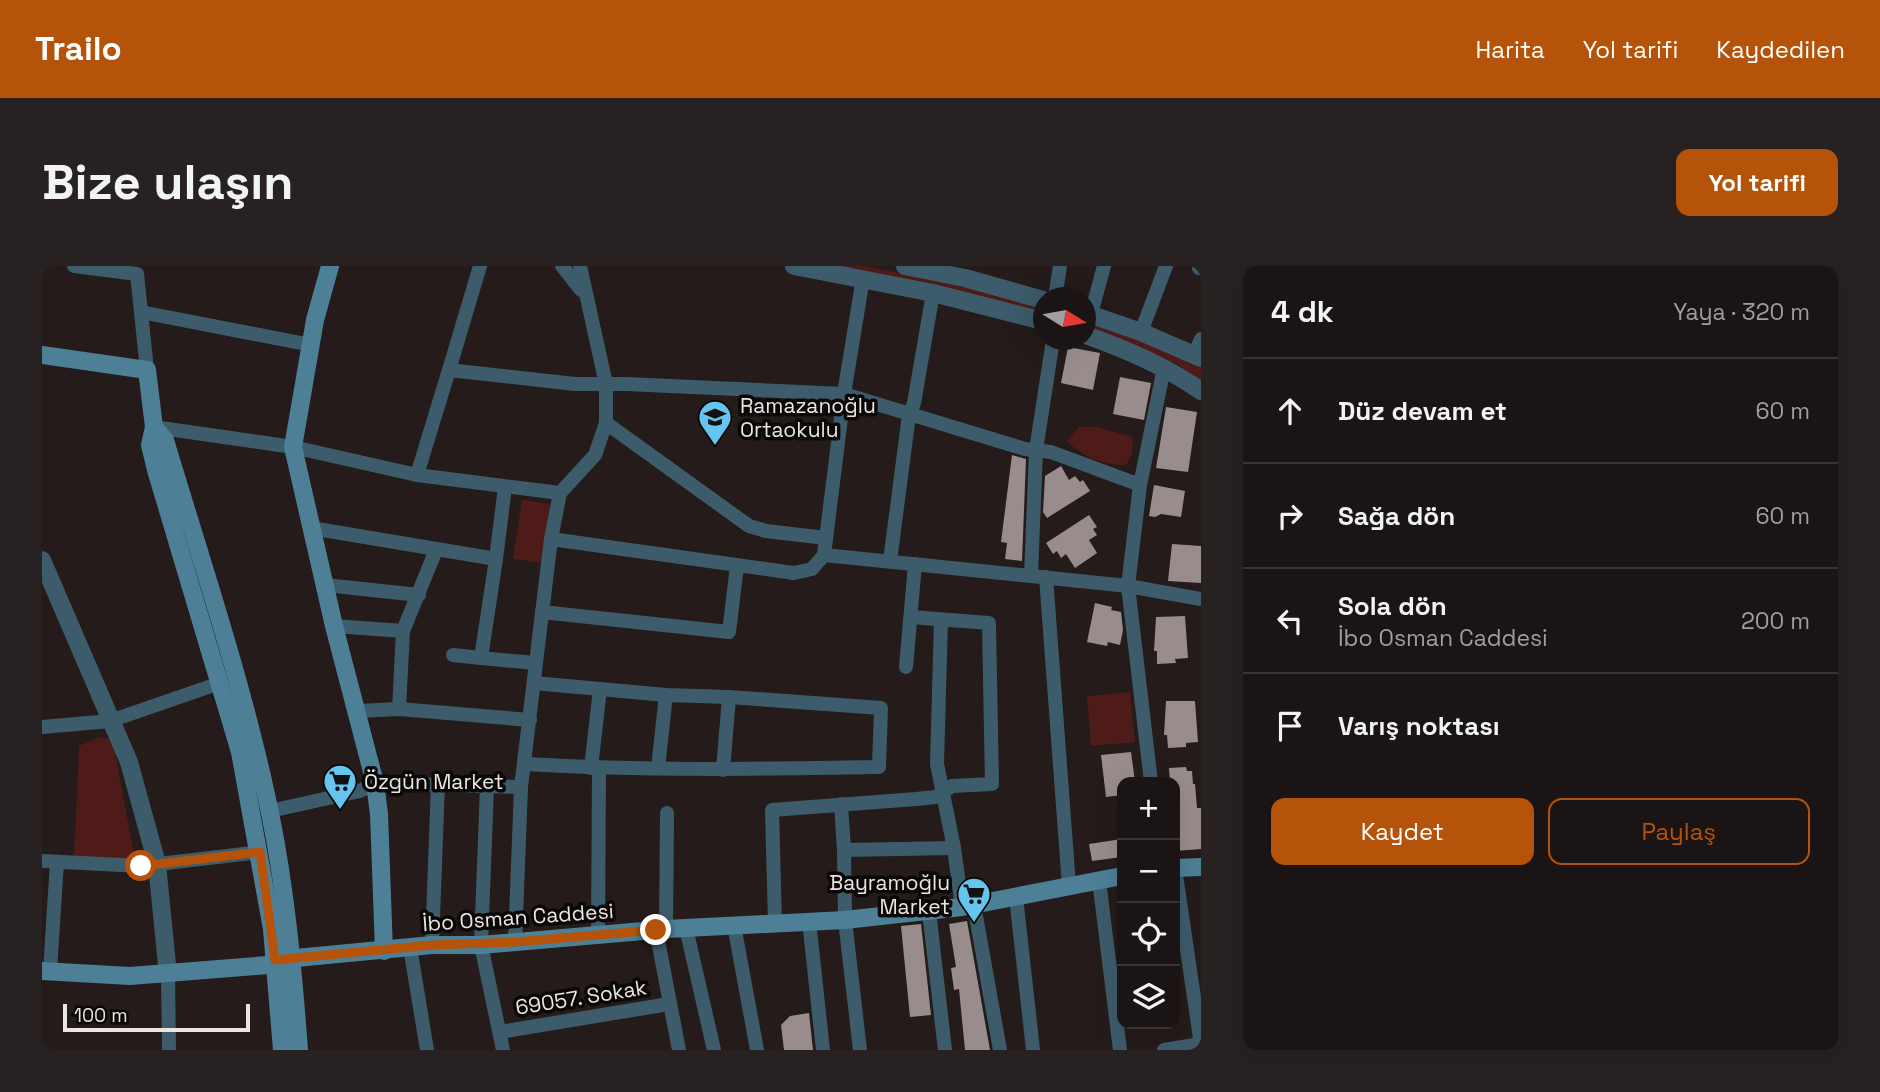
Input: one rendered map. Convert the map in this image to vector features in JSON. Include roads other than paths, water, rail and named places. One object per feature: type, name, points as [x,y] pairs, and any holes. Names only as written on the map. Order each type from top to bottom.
[{"type":"main road","points":[[330,266],[311,345],[293,447],[334,626],[375,783],[379,814],[384,951]]},
{"type":"main road","points":[[42,355],[146,370],[154,428],[150,444],[240,752],[299,1050]]},
{"type":"main road","points":[[154,428],[165,440],[242,699],[270,811],[284,896],[282,1050]]},
{"type":"main road","points":[[1180,868],[1201,867]]},
{"type":"main road","name":"İbo Osman Caddesi","points":[[46,971],[130,976],[168,975],[268,965],[283,959],[432,945],[481,945],[661,929],[845,920],[968,906],[1117,877]]},
{"type":"street","points":[[74,266],[137,270],[146,370]]},
{"type":"street","points":[[416,475],[480,266]]},
{"type":"street","points":[[562,266],[587,300]]},
{"type":"street","points":[[515,942],[521,787],[551,539],[560,493],[595,455],[606,423],[606,384],[580,266]]},
{"type":"street","points":[[587,300],[590,266]]},
{"type":"street","points":[[794,266],[933,293],[1033,318]]},
{"type":"street","points":[[905,266],[967,272],[1033,296]]},
{"type":"street","points":[[1057,287],[1060,266]]},
{"type":"street","points":[[1096,290],[1104,266]]},
{"type":"street","points":[[1141,332],[1166,266]]},
{"type":"street","points":[[551,539],[794,573],[812,569],[824,555],[844,394],[863,278]]},
{"type":"street","points":[[890,561],[909,415],[914,403],[933,293]]},
{"type":"street","points":[[141,312],[311,345]]},
{"type":"street","points":[[1096,317],[1199,351]]},
{"type":"street","points":[[1096,339],[1164,368],[1201,391]]},
{"type":"street","points":[[1052,350],[1037,450],[1038,576],[1069,886]]},
{"type":"street","points":[[1150,777],[1128,586],[1140,485],[1164,368]]},
{"type":"street","points":[[449,370],[575,384],[844,394],[1025,449],[1051,452],[1140,485]]},
{"type":"street","points":[[606,423],[749,526],[766,531],[826,538]]},
{"type":"street","points":[[154,428],[293,447],[416,475],[560,493]]},
{"type":"street","points":[[481,658],[505,487]]},
{"type":"street","points":[[311,528],[496,559]]},
{"type":"street","points":[[399,709],[403,631],[436,550]]},
{"type":"street","points":[[824,555],[1128,586],[1201,599]]},
{"type":"street","points":[[42,560],[48,586],[130,762],[158,864],[168,975],[169,1050]]},
{"type":"street","points":[[906,667],[915,564]]},
{"type":"street","points":[[542,612],[729,632],[737,566]]},
{"type":"street","points":[[325,585],[419,595]]},
{"type":"street","points":[[775,923],[772,810],[936,797],[952,786],[992,784],[989,623],[911,617]]},
{"type":"street","points":[[941,620],[937,764],[1000,1050]]},
{"type":"street","points":[[334,626],[403,631]]},
{"type":"street","points":[[453,655],[536,663]]},
{"type":"street","points":[[42,727],[110,721],[220,683]]},
{"type":"street","points":[[525,764],[723,770],[879,767],[881,708],[666,695],[534,683]]},
{"type":"street","points":[[598,936],[595,768],[600,689]]},
{"type":"street","points":[[658,768],[666,695]]},
{"type":"street","points":[[723,770],[729,697]]},
{"type":"street","points":[[357,711],[399,709],[530,720]]},
{"type":"street","points":[[270,811],[360,791],[375,783],[521,787]]},
{"type":"street","points":[[432,945],[438,783]]},
{"type":"street","points":[[487,786],[481,945],[503,1050]]},
{"type":"street","points":[[841,804],[845,920],[860,1050]]},
{"type":"street","points":[[667,813],[661,929],[670,1004],[679,1050]]},
{"type":"street","points":[[844,850],[954,848]]},
{"type":"street","points":[[42,861],[141,866],[260,852]]},
{"type":"street","points":[[46,971],[57,862]]},
{"type":"street","points":[[1099,880],[1121,1050]]},
{"type":"street","points":[[1016,897],[1033,1050]]},
{"type":"street","points":[[1164,1050],[1201,1045],[1180,902]]},
{"type":"street","points":[[929,911],[946,1050]]},
{"type":"street","points":[[809,921],[823,1050]]},
{"type":"street","points":[[734,925],[757,1050]]},
{"type":"street","points":[[686,928],[714,1050]]},
{"type":"street","points":[[410,947],[427,1050]]},
{"type":"street","name":"69057. Sokak","points":[[500,1032],[670,1004]]},
{"type":"place","name":"Ramazanoğlu Ortaokulu","points":[[715,447]]},
{"type":"place","name":"Özgün Market","points":[[340,811]]},
{"type":"place","name":"Bayramoğlu Market","points":[[974,924]]}]
